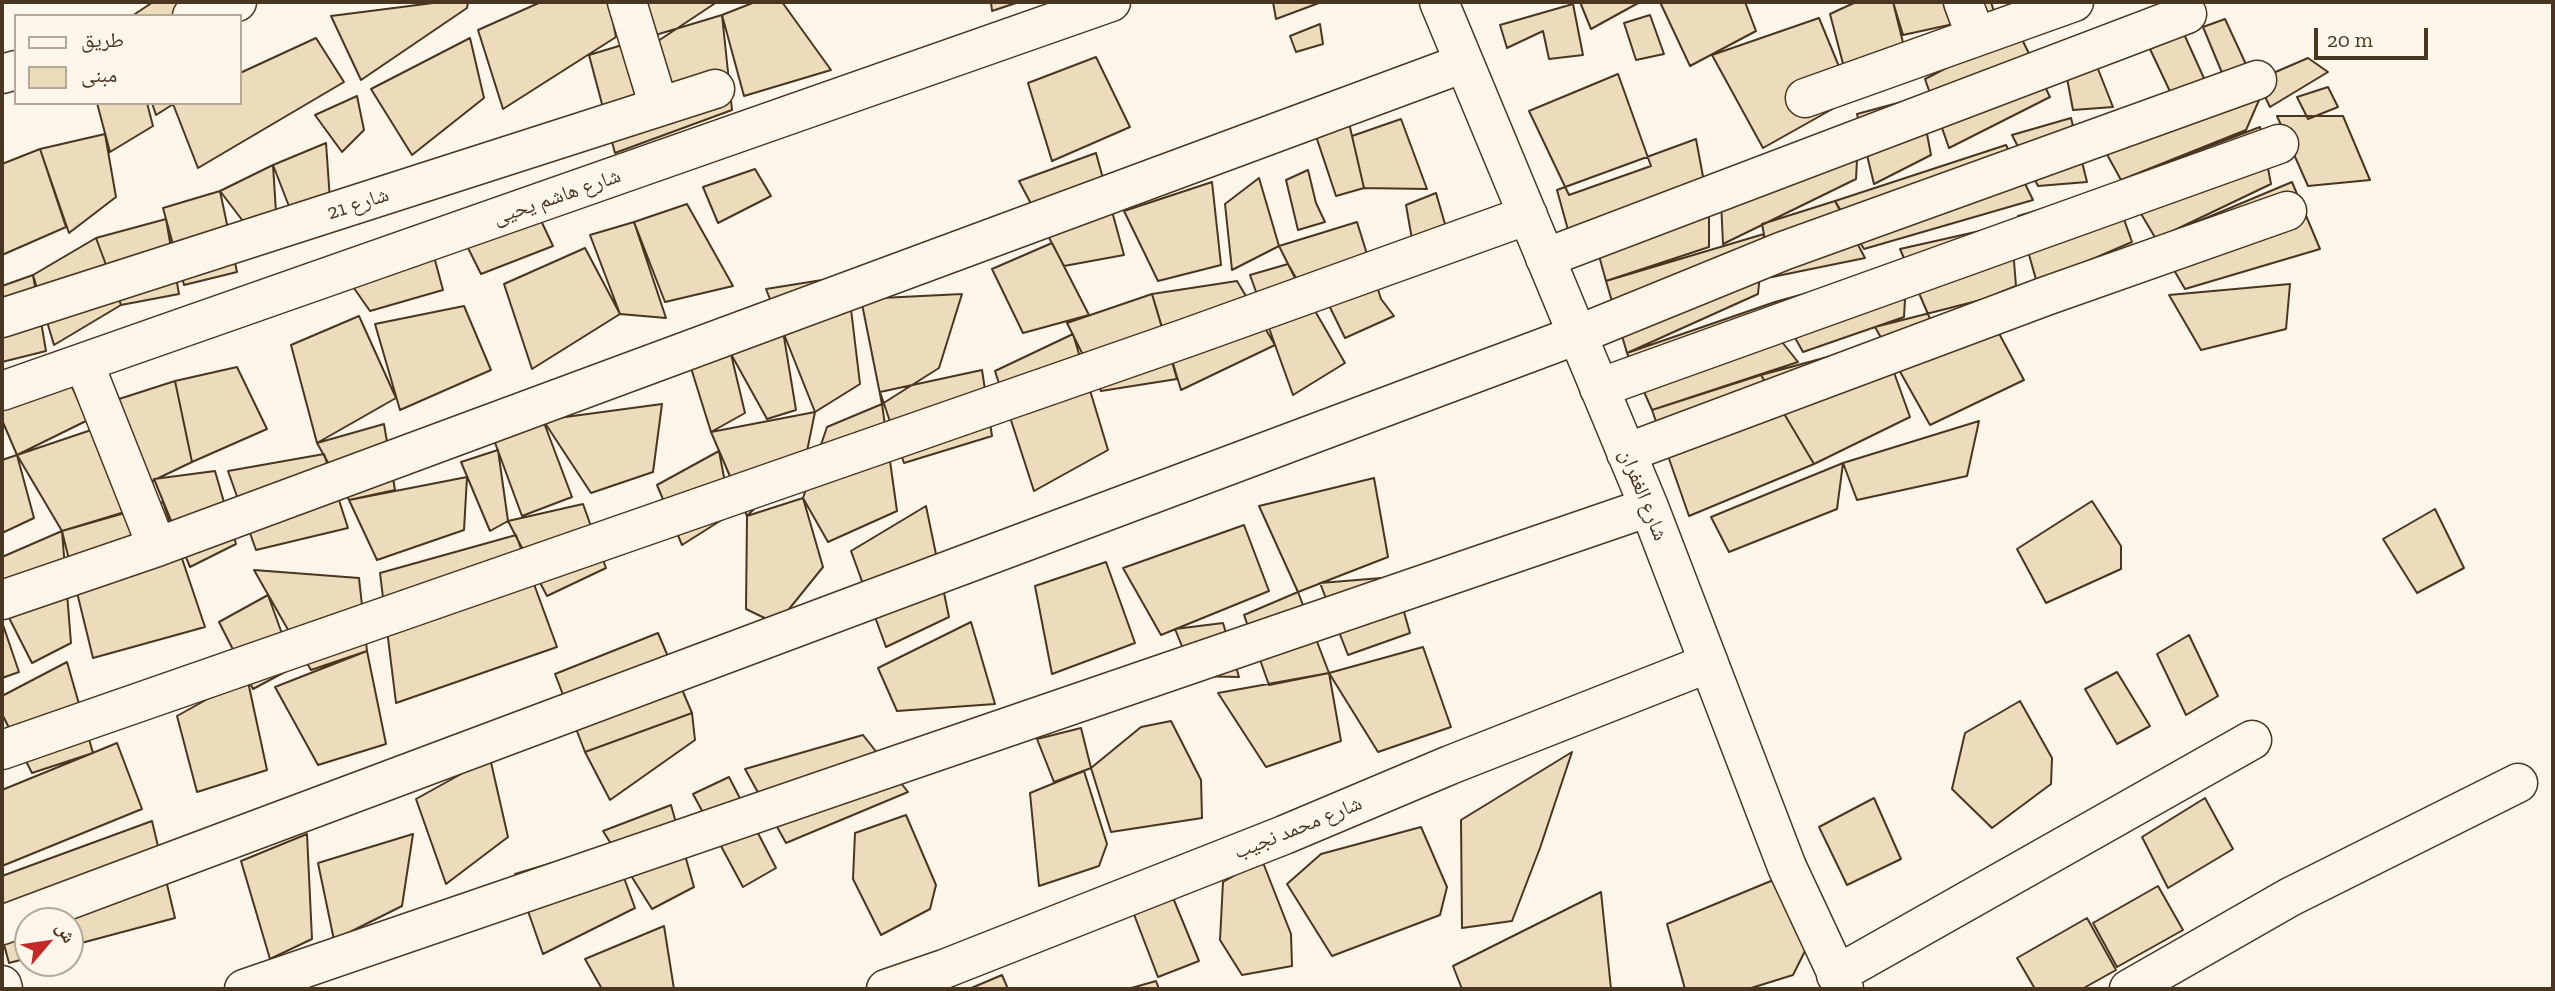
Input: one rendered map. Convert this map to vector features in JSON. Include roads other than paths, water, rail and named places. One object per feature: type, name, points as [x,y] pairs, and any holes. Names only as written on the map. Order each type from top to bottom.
[{"type":"street","points":[[198,14],[237,2]]},
{"type":"street","points":[[627,2],[659,107]]},
{"type":"street","name":"شارع هاشم يحيى","points":[[2,391],[1111,2]]},
{"type":"street","name":"شارع الغفران","points":[[1439,2],[1648,507],[1787,867],[1840,982]]},
{"type":"street","points":[[1962,2],[1976,37]]},
{"type":"street","points":[[1805,98],[2074,2]]},
{"type":"street","points":[[1545,258],[2187,14]]},
{"type":"street","points":[[2,600],[157,547],[1464,63]]},
{"type":"street","points":[[2,925],[1577,335],[1783,251],[2257,80]]},
{"type":"street","name":"شارع 21","points":[[2,318],[715,89]]},
{"type":"street","points":[[1600,388],[2280,144]]},
{"type":"street","points":[[1626,453],[2046,296],[2287,211]]},
{"type":"street","points":[[2,750],[1186,338],[1528,215]]},
{"type":"street","points":[[85,363],[157,547]]},
{"type":"street","points":[[244,989],[1648,507]]},
{"type":"street","name":"شارع محمد نجيب","points":[[886,989],[944,969],[1284,835],[1450,765],[1709,663]]},
{"type":"street","points":[[1840,982],[2252,740]]},
{"type":"street","points":[[2129,989],[2290,897],[2518,783]]}]
